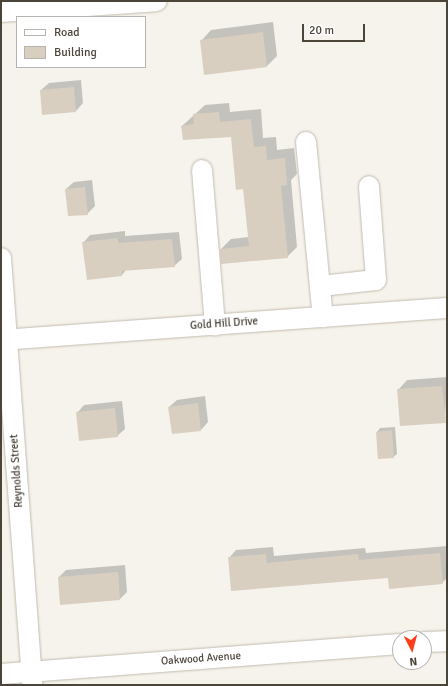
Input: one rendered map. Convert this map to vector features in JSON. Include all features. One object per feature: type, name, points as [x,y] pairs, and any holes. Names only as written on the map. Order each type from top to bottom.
[{"type":"street","points":[[1,12],[157,1]]},
{"type":"street","points":[[306,142],[323,317]]},
{"type":"street","points":[[202,170],[215,325]]},
{"type":"street","points":[[321,286],[376,280],[369,186]]},
{"type":"street","name":"Reynolds Street","points":[[1,258],[4,340],[32,678]]},
{"type":"street","name":"Gold Hill Drive","points":[[4,340],[447,308]]},
{"type":"street","points":[[432,642],[447,641]]},
{"type":"street","name":"Oakwood Avenue","points":[[1,674],[32,678],[392,645]]},
{"type":"building","points":[[263,32],[267,67],[204,75],[200,40]]},
{"type":"building","points":[[74,87],[76,112],[42,115],[40,90]]},
{"type":"building","points":[[219,112],[220,122],[251,119],[254,147],[266,146],[267,160],[285,158],[287,185],[281,186],[288,258],[221,264],[220,249],[249,246],[243,189],[236,190],[231,137],[183,140],[181,126],[194,124],[193,114]]},
{"type":"building","points":[[85,187],[88,215],[68,216],[65,189]]},
{"type":"building","points":[[118,238],[118,243],[172,239],[175,267],[122,271],[122,276],[87,280],[82,242]]},
{"type":"building","points":[[442,386],[446,423],[400,426],[397,389]]},
{"type":"building","points":[[198,403],[201,431],[172,434],[168,407]]},
{"type":"building","points":[[115,408],[118,437],[79,441],[76,412]]},
{"type":"building","points":[[392,430],[394,458],[378,459],[376,432]]},
{"type":"building","points":[[440,553],[443,584],[389,589],[388,578],[231,591],[228,557],[266,554],[267,563],[358,554],[359,560]]},
{"type":"building","points":[[118,572],[120,600],[60,605],[58,577]]}]
